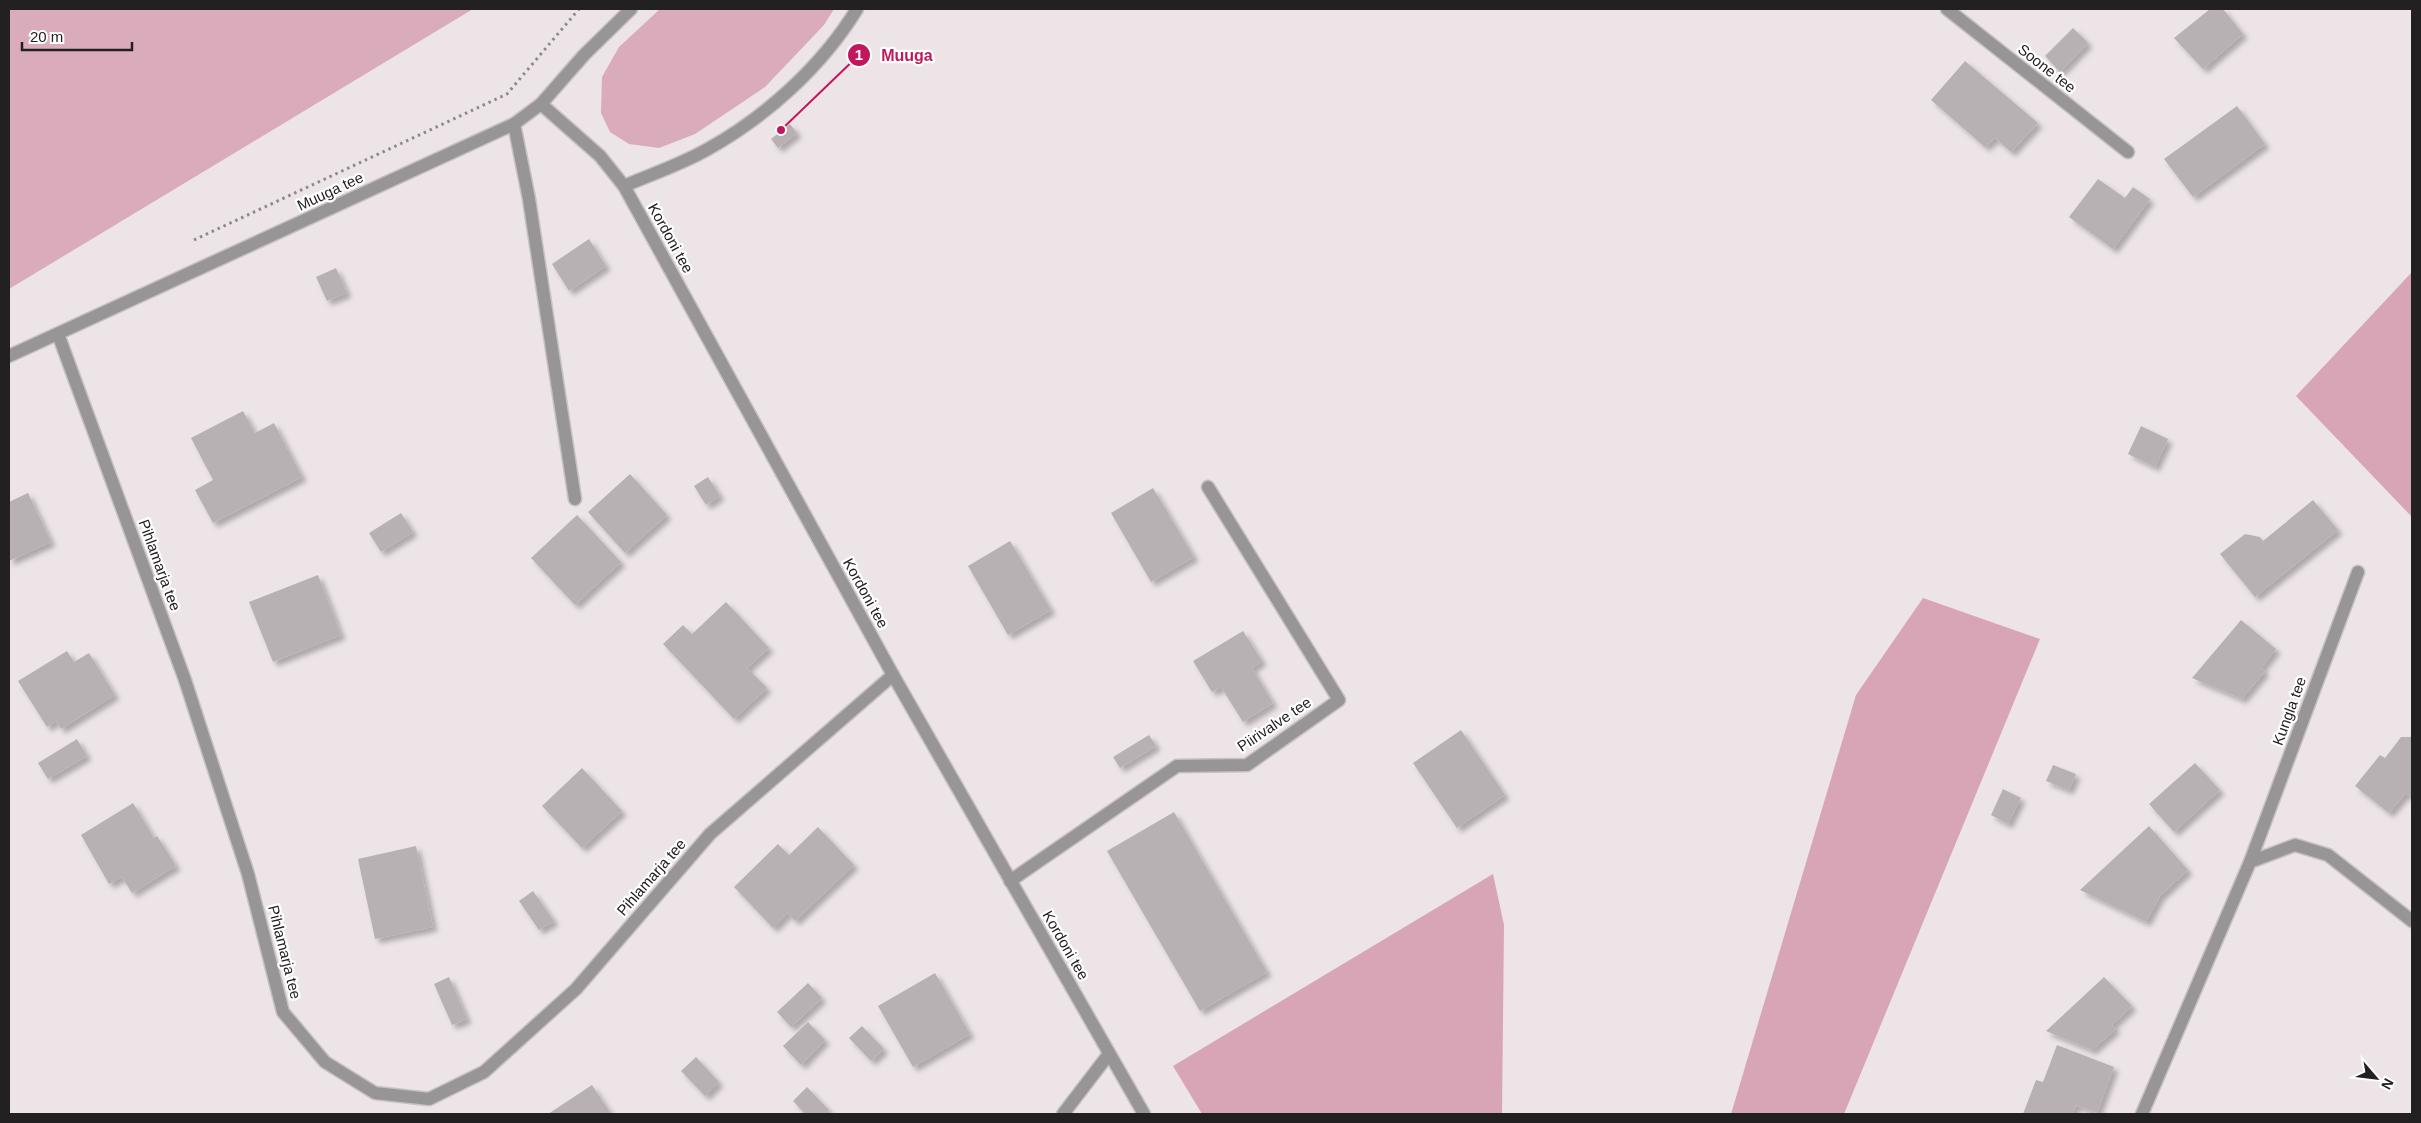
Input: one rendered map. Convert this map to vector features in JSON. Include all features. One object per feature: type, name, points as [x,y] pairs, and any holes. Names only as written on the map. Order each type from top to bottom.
[{"type":"street","name":"Muuga tee","points":[[9,356],[514,124],[541,104],[584,55],[631,9]]},
{"type":"street","points":[[624,186],[708,150],[765,112],[809,70],[847,25],[857,9]]},
{"type":"street","name":"Soone tee","points":[[1947,9],[2128,152]]},
{"type":"street","name":"Kordoni tee","points":[[541,104],[600,156],[624,186],[893,675],[1144,1114]]},
{"type":"street","points":[[514,124],[529,199],[575,499]]},
{"type":"street","name":"Pihlamarja tee","points":[[58,334],[185,680],[248,874],[283,1012],[324,1062],[375,1093],[429,1099],[484,1072],[576,989],[710,834],[893,675]]},
{"type":"street","name":"Piirivalve tee","points":[[1010,881],[1177,766],[1247,765],[1339,700],[1208,488]]},
{"type":"street","name":"Kungla tee","points":[[2142,1114],[2250,862],[2358,572]]},
{"type":"street","points":[[2250,862],[2295,845],[2328,855],[2412,921]]},
{"type":"street","points":[[1063,1114],[1109,1054]]},
{"type":"path","points":[[190,242],[507,94],[579,9]]},
{"type":"shaded area","points":[[9,9],[473,9],[9,289]]},
{"type":"shaded area","points":[[660,9],[834,9],[824,25],[765,87],[695,134],[659,148],[629,144],[610,132],[601,113],[602,77],[619,47]]},
{"type":"shaded area","points":[[2412,272],[2412,517],[2296,396]]},
{"type":"shaded area","points":[[1923,598],[2040,639],[1844,1114],[1731,1114],[1856,695]]},
{"type":"shaded area","points":[[1493,874],[1504,925],[1502,1114],[1202,1114],[1173,1066]]},
{"type":"building","points":[[2210,9],[2223,9],[2243,34],[2203,69],[2174,38]]},
{"type":"building","points":[[2073,28],[2088,43],[2060,72],[2045,56]]},
{"type":"building","points":[[1965,61],[2038,123],[2011,152],[1995,138],[1985,147],[1931,100]]},
{"type":"building","points":[[2237,106],[2265,144],[2193,197],[2164,159]]},
{"type":"building","points":[[790,124],[797,133],[778,148],[771,139]]},
{"type":"building","points":[[2098,179],[2125,198],[2133,187],[2150,199],[2113,249],[2069,217]]},
{"type":"building","points":[[589,239],[606,266],[569,291],[552,264]]},
{"type":"building","points":[[336,268],[347,293],[327,301],[316,277]]},
{"type":"building","points":[[243,411],[255,433],[274,423],[302,477],[213,523],[195,490],[213,480],[191,438]]},
{"type":"building","points":[[2141,426],[2168,439],[2155,467],[2128,454]]},
{"type":"building","points":[[630,474],[667,515],[625,553],[588,512]]},
{"type":"building","points":[[708,477],[720,496],[706,505],[694,486]]},
{"type":"building","points":[[1153,488],[1194,557],[1151,582],[1111,513]]},
{"type":"building","points":[[28,493],[51,542],[9,561],[9,502]]},
{"type":"building","points":[[2313,500],[2338,530],[2255,597],[2220,554],[2245,534],[2260,537],[2263,541]]},
{"type":"building","points":[[401,513],[413,532],[381,552],[369,533]]},
{"type":"building","points":[[577,515],[621,562],[575,605],[531,558]]},
{"type":"building","points":[[1010,541],[1051,610],[1008,635],[968,566]]},
{"type":"building","points":[[318,575],[341,635],[273,662],[249,602]]},
{"type":"building","points":[[726,602],[769,648],[747,668],[767,688],[734,719],[663,644],[683,625],[692,634]]},
{"type":"building","points":[[2241,620],[2276,649],[2261,668],[2265,671],[2242,699],[2192,678]]},
{"type":"building","points":[[1243,631],[1262,661],[1252,668],[1273,703],[1243,722],[1221,687],[1212,692],[1193,661]]},
{"type":"building","points":[[67,651],[74,662],[89,653],[115,695],[61,729],[56,721],[47,727],[18,681]]},
{"type":"building","points":[[1461,730],[1505,795],[1457,828],[1413,763]]},
{"type":"building","points":[[1149,735],[1156,746],[1120,768],[1113,757]]},
{"type":"building","points":[[2401,737],[2412,737],[2412,799],[2406,793],[2389,813],[2355,786],[2380,755],[2385,758]]},
{"type":"building","points":[[77,739],[87,756],[48,779],[38,763]]},
{"type":"building","points":[[2195,763],[2220,790],[2174,832],[2149,804]]},
{"type":"building","points":[[2053,765],[2076,774],[2069,790],[2046,781]]},
{"type":"building","points":[[582,768],[622,811],[582,848],[542,806]]},
{"type":"building","points":[[2003,789],[2021,798],[2008,824],[1991,815]]},
{"type":"building","points":[[133,803],[154,838],[157,836],[176,866],[132,893],[122,877],[109,884],[81,835]]},
{"type":"building","points":[[1174,812],[1267,972],[1200,1011],[1107,851]]},
{"type":"building","points":[[2149,826],[2188,870],[2160,896],[2146,922],[2080,890]]},
{"type":"building","points":[[818,827],[854,865],[795,921],[788,913],[773,928],[734,887],[778,844],[789,855]]},
{"type":"building","points":[[416,846],[433,927],[375,939],[358,859]]},
{"type":"building","points":[[533,891],[554,921],[539,930],[519,901]]},
{"type":"building","points":[[935,973],[970,1034],[913,1067],[878,1006]]},
{"type":"building","points":[[449,977],[467,1019],[452,1025],[434,984]]},
{"type":"building","points":[[2104,977],[2132,1006],[2112,1025],[2116,1029],[2092,1050],[2046,1031]]},
{"type":"building","points":[[808,983],[822,998],[791,1027],[777,1012]]},
{"type":"building","points":[[808,1022],[825,1040],[801,1065],[783,1046]]},
{"type":"building","points":[[862,1026],[884,1049],[871,1061],[849,1038]]},
{"type":"building","points":[[2057,1045],[2114,1067],[2097,1113],[2076,1105],[2073,1114],[2023,1114],[2036,1080],[2043,1082]]},
{"type":"building","points":[[696,1057],[719,1082],[705,1096],[681,1071]]},
{"type":"building","points":[[592,1085],[611,1114],[548,1114]]},
{"type":"building","points":[[807,1087],[829,1110],[825,1114],[805,1114],[793,1101]]},
{"type":"place","name":"Muuga","points":[[781,130]]}]
